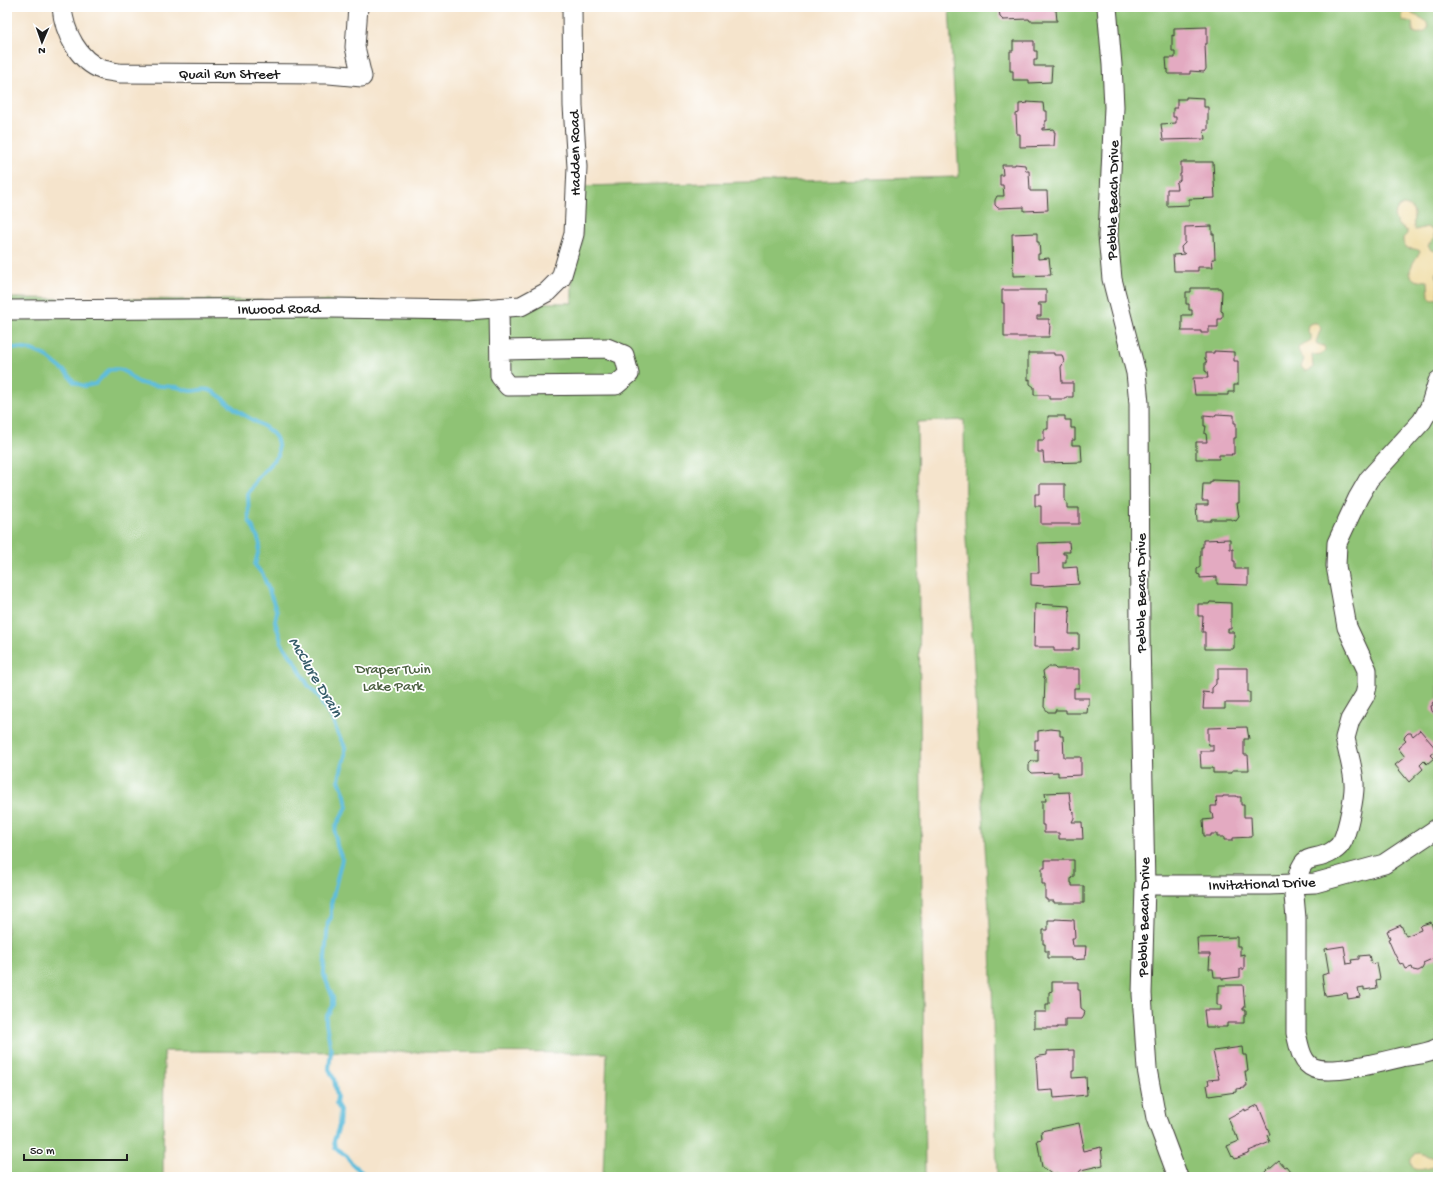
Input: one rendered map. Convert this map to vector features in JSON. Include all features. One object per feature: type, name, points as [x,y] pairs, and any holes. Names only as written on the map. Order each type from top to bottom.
[{"type":"street","name":"Quail Run Street","points":[[62,7],[63,16],[69,35],[82,57],[102,69],[119,73],[329,74],[362,77],[355,47],[358,7]]},
{"type":"street","name":"Hadden Road","points":[[548,292],[561,278],[574,234],[577,167],[573,106],[572,7]]},
{"type":"street","name":"Pebble Beach Drive","points":[[1107,7],[1114,107],[1108,236],[1112,279],[1136,373],[1139,403],[1140,638],[1145,885],[1142,994],[1146,1069],[1156,1118],[1178,1177]]},
{"type":"street","name":"Inwood Road","points":[[7,310],[331,308],[468,310],[521,306],[548,292]]},
{"type":"street","points":[[499,308],[501,350],[500,376],[508,386],[616,385],[629,374],[624,355],[607,348],[501,350]]},
{"type":"street","points":[[1438,381],[1430,407],[1422,421],[1368,479],[1337,543],[1336,566],[1346,621],[1355,646],[1367,670],[1367,686],[1364,695],[1350,720],[1346,734],[1354,789],[1344,840],[1333,851],[1309,859],[1302,864],[1295,888],[1296,1033],[1300,1050],[1309,1065],[1313,1068],[1340,1070],[1374,1064],[1427,1052],[1438,1048]]},
{"type":"street","name":"Invitational Drive","points":[[1145,885],[1269,885],[1315,883],[1384,864],[1438,828]]},
{"type":"green space","name":"Draper Twin Lake Park","points":[[949,7],[1438,7],[1438,1177],[997,1177],[991,943],[965,523],[964,420],[917,422],[925,1177],[603,1177],[607,1053],[164,1051],[163,1177],[7,1177],[7,298],[572,303],[572,278],[582,242],[581,186],[959,177]]},
{"type":"sand","points":[[1406,7],[1415,7],[1411,9],[1412,14],[1423,19],[1427,23],[1428,28],[1426,31],[1415,33],[1412,22],[1402,20],[1402,15]]},
{"type":"sand","points":[[1403,205],[1412,208],[1415,230],[1427,227],[1434,231],[1434,238],[1428,246],[1431,250],[1438,252],[1438,270],[1435,274],[1438,279],[1438,298],[1432,299],[1429,296],[1428,281],[1415,280],[1410,273],[1420,251],[1408,248],[1403,243],[1403,238],[1407,234],[1407,231],[1398,225],[1394,216],[1398,208]]},
{"type":"sand","points":[[1317,323],[1321,328],[1316,342],[1317,344],[1324,346],[1325,351],[1322,354],[1312,355],[1313,368],[1306,371],[1301,367],[1304,359],[1298,351],[1298,348],[1311,340],[1307,330],[1308,325]]},
{"type":"sand","points":[[1420,1153],[1433,1158],[1438,1158],[1438,1166],[1421,1170],[1413,1168],[1411,1158],[1415,1154]]},
{"type":"building","points":[[1002,7],[1054,7],[1054,10],[1056,10],[1057,21],[1030,21],[1029,19],[1003,20],[1000,17],[999,10]]},
{"type":"building","points":[[1207,27],[1207,44],[1205,44],[1206,69],[1204,72],[1190,71],[1190,74],[1168,74],[1166,58],[1175,58],[1175,51],[1172,51],[1172,35],[1174,36],[1174,28]]},
{"type":"building","points":[[1013,41],[1034,41],[1034,51],[1037,51],[1037,60],[1034,60],[1034,66],[1052,66],[1051,82],[1029,83],[1029,80],[1013,80],[1013,71],[1010,71],[1010,51],[1013,51]]},
{"type":"building","points":[[1186,97],[1204,98],[1204,107],[1208,107],[1208,130],[1204,130],[1205,139],[1163,140],[1161,124],[1176,123],[1176,117],[1173,117],[1173,108],[1177,108],[1177,99],[1186,99]]},
{"type":"building","points":[[1027,102],[1043,103],[1044,111],[1047,111],[1047,121],[1045,121],[1045,128],[1042,128],[1042,130],[1054,129],[1054,146],[1020,147],[1020,134],[1017,134],[1016,114],[1019,113],[1019,104],[1028,103]]},
{"type":"building","points":[[1181,162],[1213,162],[1215,198],[1189,199],[1189,205],[1167,206],[1167,189],[1177,189],[1176,183],[1180,180]]},
{"type":"building","points":[[1002,165],[1025,165],[1026,171],[1029,171],[1030,191],[1047,191],[1048,210],[1024,211],[1024,207],[998,208],[995,205],[997,196],[1004,196],[1003,185],[1000,185],[1000,175],[1003,175]]},
{"type":"building","points":[[1212,226],[1212,234],[1214,234],[1215,259],[1212,259],[1213,267],[1198,267],[1198,271],[1174,271],[1173,255],[1185,254],[1182,252],[1181,247],[1185,243],[1185,227]]},
{"type":"building","points":[[1037,233],[1037,242],[1039,242],[1040,254],[1038,254],[1038,259],[1049,258],[1051,275],[1013,276],[1012,234]]},
{"type":"building","points":[[1191,288],[1220,288],[1222,291],[1221,311],[1223,312],[1223,316],[1221,319],[1218,319],[1218,327],[1209,327],[1209,333],[1201,333],[1201,331],[1181,331],[1182,315],[1192,315],[1192,310],[1189,310],[1189,304],[1186,304],[1186,292],[1191,292]]},
{"type":"building","points":[[1002,290],[1046,290],[1046,303],[1038,303],[1038,305],[1041,305],[1041,316],[1037,316],[1037,319],[1049,319],[1049,337],[1004,337],[1004,303],[1002,303]]},
{"type":"building","points":[[1214,351],[1234,352],[1234,361],[1238,361],[1238,385],[1234,385],[1234,392],[1228,392],[1228,395],[1195,395],[1193,378],[1208,378],[1207,372],[1205,371],[1205,362],[1207,362],[1205,359],[1205,353],[1214,353]]},
{"type":"building","points":[[1028,353],[1054,353],[1054,355],[1062,355],[1064,362],[1061,367],[1062,383],[1073,383],[1073,397],[1066,397],[1065,399],[1049,399],[1049,395],[1034,395],[1034,387],[1030,384],[1030,379],[1028,380]]},
{"type":"building","points":[[1216,414],[1234,415],[1234,423],[1236,423],[1236,438],[1234,438],[1234,454],[1219,455],[1219,459],[1196,459],[1196,442],[1207,442],[1205,434],[1206,426],[1204,426],[1204,415],[1215,416]]},
{"type":"building","points":[[1048,416],[1065,416],[1065,420],[1071,420],[1071,428],[1075,428],[1075,440],[1072,440],[1072,445],[1081,445],[1082,462],[1044,463],[1043,452],[1038,452],[1038,440],[1044,440],[1044,429],[1048,429]]},
{"type":"building","points":[[1212,480],[1239,481],[1239,503],[1237,503],[1239,517],[1236,521],[1230,519],[1211,519],[1211,521],[1197,521],[1196,505],[1208,505],[1208,501],[1202,501],[1203,484],[1210,484]]},
{"type":"building","points":[[1040,484],[1065,484],[1065,500],[1067,503],[1067,508],[1079,508],[1079,524],[1041,524],[1041,506],[1035,506],[1035,494],[1040,494]]},
{"type":"building","points":[[1230,539],[1230,549],[1233,549],[1235,569],[1248,569],[1248,585],[1217,584],[1217,577],[1200,578],[1200,575],[1197,574],[1197,569],[1200,567],[1201,547],[1203,547],[1203,540]]},
{"type":"building","points":[[1069,542],[1070,552],[1063,552],[1063,554],[1066,554],[1066,562],[1063,562],[1063,568],[1077,567],[1079,584],[1044,586],[1031,585],[1031,573],[1039,573],[1038,543]]},
{"type":"building","points":[[1210,602],[1231,603],[1231,629],[1228,629],[1228,632],[1234,632],[1233,649],[1205,649],[1205,632],[1202,632],[1203,616],[1198,616],[1198,604],[1209,604]]},
{"type":"building","points":[[1035,604],[1069,606],[1069,634],[1079,634],[1079,649],[1072,649],[1072,651],[1054,651],[1054,647],[1034,647]]},
{"type":"building","points":[[1048,667],[1054,667],[1056,669],[1079,669],[1079,688],[1074,688],[1074,698],[1089,698],[1087,713],[1066,713],[1066,710],[1055,710],[1055,712],[1048,712],[1044,707],[1045,679],[1043,671]]},
{"type":"building","points":[[1218,668],[1248,668],[1248,692],[1250,692],[1250,703],[1225,703],[1225,709],[1203,709],[1204,696],[1202,692],[1212,693],[1212,688],[1216,684],[1216,679],[1218,679]]},
{"type":"building","points":[[1438,698],[1438,718],[1432,711],[1431,706],[1433,705],[1432,703]]},
{"type":"building","points":[[1247,727],[1249,739],[1244,739],[1244,755],[1248,755],[1249,770],[1232,770],[1232,773],[1213,773],[1213,768],[1201,768],[1200,751],[1213,751],[1213,745],[1209,745],[1208,741],[1208,728]]},
{"type":"building","points":[[1050,729],[1060,730],[1060,736],[1063,736],[1064,757],[1081,757],[1081,775],[1058,776],[1058,772],[1032,773],[1029,770],[1029,764],[1032,761],[1038,761],[1038,749],[1035,750],[1035,740],[1038,740],[1038,731]]},
{"type":"building","points":[[1420,730],[1437,750],[1431,755],[1434,758],[1427,764],[1424,761],[1420,765],[1423,769],[1409,782],[1395,765],[1405,757],[1398,748],[1406,741],[1404,739],[1408,733],[1411,733],[1413,736]]},
{"type":"building","points":[[1069,792],[1071,809],[1074,812],[1072,822],[1082,822],[1083,839],[1059,839],[1059,833],[1044,833],[1044,825],[1042,825],[1042,801],[1046,801],[1045,793]]},
{"type":"building","points":[[1216,797],[1241,797],[1241,805],[1244,805],[1244,817],[1251,817],[1252,837],[1224,840],[1224,837],[1217,837],[1217,834],[1204,836],[1203,820],[1213,819],[1211,806],[1217,806]]},
{"type":"building","points":[[1045,860],[1074,860],[1074,877],[1071,879],[1071,883],[1072,886],[1084,886],[1084,903],[1054,903],[1054,901],[1047,901],[1047,899],[1045,899],[1045,884],[1042,884],[1042,868],[1045,868]]},
{"type":"building","points":[[1048,920],[1074,920],[1075,938],[1072,938],[1073,946],[1086,946],[1085,959],[1071,960],[1071,958],[1048,958],[1048,951],[1045,951],[1045,944],[1043,944],[1043,930],[1048,930]]},
{"type":"building","points":[[1431,922],[1433,929],[1438,927],[1438,959],[1432,959],[1423,963],[1424,965],[1422,969],[1418,971],[1413,970],[1412,967],[1406,969],[1403,963],[1400,964],[1395,955],[1388,939],[1390,938],[1387,931],[1401,925],[1406,936],[1421,930],[1420,927],[1422,925]]},
{"type":"building","points":[[1237,937],[1237,946],[1240,946],[1240,955],[1244,954],[1244,969],[1240,969],[1240,977],[1222,979],[1222,977],[1214,977],[1213,969],[1209,969],[1210,954],[1198,954],[1197,938]]},
{"type":"building","points":[[1344,946],[1347,964],[1352,963],[1351,960],[1359,959],[1359,956],[1369,955],[1371,964],[1377,963],[1380,979],[1376,980],[1377,988],[1364,990],[1364,987],[1358,988],[1360,997],[1348,999],[1347,993],[1325,996],[1322,975],[1329,973],[1325,949]]},
{"type":"building","points":[[1052,982],[1078,982],[1081,1008],[1085,1011],[1084,1016],[1082,1019],[1065,1019],[1065,1027],[1034,1028],[1034,1012],[1046,1012],[1046,1004],[1049,1004],[1049,992],[1052,991]]},
{"type":"building","points":[[1219,985],[1243,985],[1245,1008],[1243,1008],[1243,1010],[1246,1010],[1246,1015],[1244,1015],[1244,1023],[1227,1023],[1227,1027],[1206,1027],[1204,1010],[1221,1010],[1221,1005],[1217,1005]]},
{"type":"building","points":[[1242,1047],[1243,1055],[1246,1055],[1248,1071],[1245,1071],[1247,1086],[1245,1086],[1245,1088],[1236,1089],[1236,1092],[1209,1096],[1207,1085],[1209,1084],[1208,1080],[1219,1079],[1213,1051]]},
{"type":"building","points":[[1074,1050],[1074,1071],[1072,1071],[1072,1078],[1086,1077],[1087,1095],[1054,1098],[1053,1090],[1038,1091],[1036,1058],[1047,1055],[1047,1051]]},
{"type":"building","points":[[1258,1105],[1270,1134],[1267,1135],[1270,1142],[1235,1159],[1233,1156],[1232,1157],[1227,1146],[1239,1141],[1228,1118],[1245,1109],[1245,1111]]},
{"type":"building","points":[[1079,1123],[1083,1151],[1101,1147],[1103,1165],[1081,1170],[1076,1176],[1072,1173],[1069,1177],[1058,1177],[1059,1176],[1055,1173],[1054,1176],[1042,1167],[1037,1140],[1042,1139],[1041,1131]]},
{"type":"building","points":[[1279,1161],[1284,1167],[1286,1166],[1294,1176],[1293,1177],[1260,1177],[1269,1168]]},
{"type":"waterway","name":"McClure Drain","points":[[7,347],[32,350],[46,356],[68,374],[74,382],[85,386],[95,384],[109,370],[116,369],[122,370],[134,380],[144,384],[177,387],[189,391],[205,389],[213,391],[239,412],[268,429],[277,440],[278,455],[256,480],[248,494],[249,520],[260,545],[255,565],[263,575],[277,612],[275,621],[282,644],[296,663],[308,685],[320,698],[322,704],[331,716],[345,747],[345,757],[339,780],[345,795],[347,807],[336,826],[335,832],[337,846],[342,859],[331,904],[331,918],[328,922],[324,975],[333,998],[333,1006],[326,1017],[326,1023],[331,1050],[329,1069],[334,1079],[337,1097],[336,1103],[340,1110],[339,1126],[334,1141],[335,1148],[347,1156],[353,1165],[368,1177]]}]
